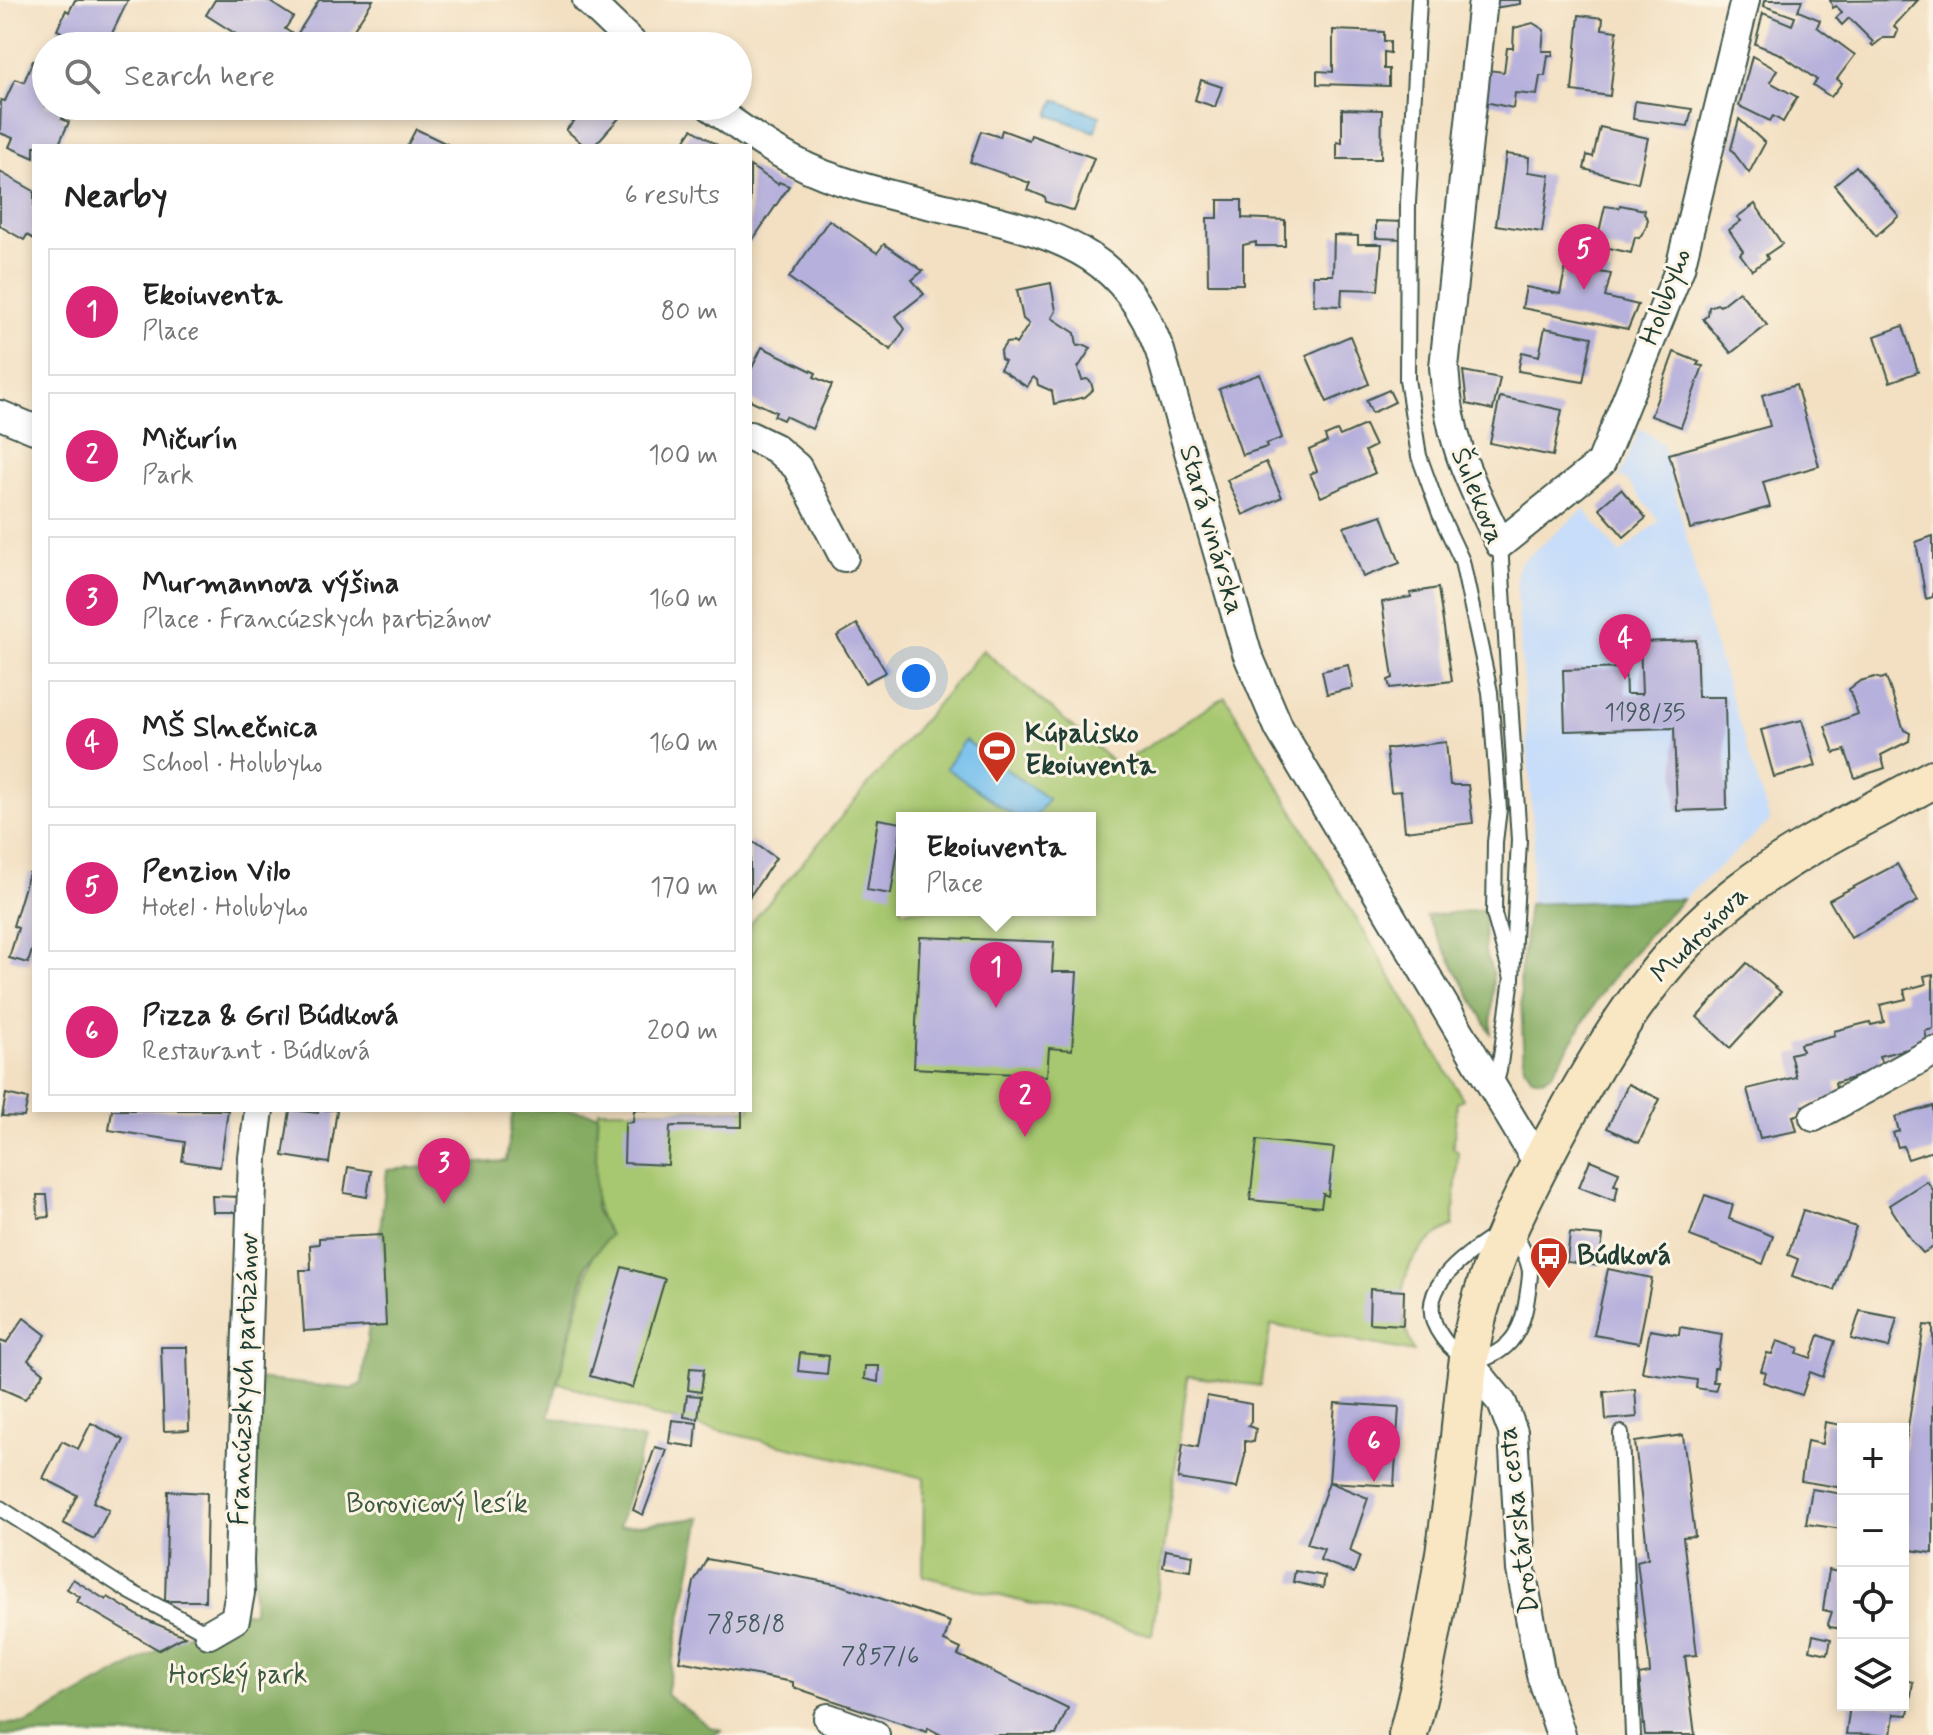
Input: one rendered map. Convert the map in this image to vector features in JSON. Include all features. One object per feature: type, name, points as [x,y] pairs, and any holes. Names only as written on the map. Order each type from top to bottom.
[{"type":"street","points":[[587,0],[620,32]]},
{"type":"street","name":"Šulekova","points":[[1483,0],[1444,367],[1447,409],[1456,447],[1500,544]]},
{"type":"street","name":"Holubyho","points":[[1500,544],[1601,463],[1680,268],[1745,0]]},
{"type":"street","name":"Stará vinárska","points":[[730,120],[761,142],[821,174],[1059,239],[1093,258],[1128,291],[1144,314],[1160,351],[1247,653],[1266,702],[1539,1165]]},
{"type":"street","points":[[0,415],[32,428]]},
{"type":"street","points":[[752,437],[775,448],[797,467],[844,557]]},
{"type":"street","name":"Mudroňova","points":[[1539,1165],[1609,1039],[1668,961],[1700,927],[1739,892],[1787,860],[1933,779]]},
{"type":"street","points":[[1814,1117],[1933,1052]]},
{"type":"street","name":"Francúzskych partizánov","points":[[209,1634],[235,1619],[240,1593],[252,1171],[259,1112]]},
{"type":"street","points":[[1408,1735],[1430,1652],[1438,1605],[1469,1363],[1482,1298],[1539,1165]]},
{"type":"street","name":"Drotárska cesta","points":[[1469,1363],[1502,1403],[1513,1432],[1521,1570],[1541,1675],[1561,1735]]},
{"type":"street","points":[[828,1718],[875,1735]]},
{"type":"lane","points":[[1419,0],[1408,203],[1407,379],[1419,456],[1440,514],[1462,561],[1490,692],[1499,809],[1495,842],[1494,914],[1512,978]]},
{"type":"lane","name":"Šulekova","points":[[1494,1089],[1512,978],[1519,840],[1500,544]]},
{"type":"lane","points":[[1621,1433],[1633,1735]]},
{"type":"lane","points":[[0,1508],[129,1591],[209,1634]]},
{"type":"shaded area","points":[[1640,428],[1663,444],[1711,633],[1770,821],[1683,899],[1529,904],[1534,842],[1516,579],[1519,564],[1584,509],[1620,554],[1659,521],[1624,477],[1619,479]]},
{"type":"green space","points":[[983,650],[1118,766],[1225,696],[1463,1099],[1457,1103],[1453,1148],[1458,1152],[1453,1226],[1421,1249],[1405,1279],[1403,1314],[1414,1352],[1271,1325],[1260,1386],[1188,1376],[1152,1635],[923,1576],[924,1478],[651,1415],[558,1382],[601,1224],[593,1187],[598,1112],[752,1112],[752,922]]},
{"type":"green space","points":[[1683,899],[1605,987],[1552,1074],[1542,1079],[1532,1077],[1524,1066],[1520,976],[1529,904]]},
{"type":"green space","points":[[1484,909],[1485,952],[1493,973],[1491,1033],[1426,916]]},
{"type":"green space","name":"Borovicový lesík","points":[[513,1112],[597,1114],[595,1209],[610,1235],[587,1263],[549,1417],[644,1440],[619,1527],[701,1518],[666,1694],[710,1727],[722,1730],[714,1735],[0,1735],[0,1724],[27,1723],[225,1613],[253,1612],[257,1379],[352,1389],[362,1383],[387,1170],[506,1161]]},
{"type":"water","points":[[1055,100],[1100,116],[1095,132],[1049,115]]},
{"type":"water","name":"Kúpalisko Ekoiuventa","points":[[965,740],[1048,799],[1039,812],[1008,812],[946,768]]},
{"type":"building","points":[[75,0],[128,0],[113,32],[57,30],[66,10],[69,12]]},
{"type":"building","points":[[215,0],[267,0],[293,17],[285,29],[290,32],[233,32],[206,15]]},
{"type":"building","points":[[319,0],[373,0],[352,32],[299,32]]},
{"type":"building","points":[[1493,0],[1520,0],[1520,4],[1493,8]]},
{"type":"building","points":[[1765,0],[1802,0],[1798,11],[1820,20],[1817,27],[1855,55],[1837,79],[1842,83],[1831,97],[1813,85],[1817,80],[1780,54],[1755,44],[1763,13],[1792,25],[1795,17],[1764,6]]},
{"type":"building","points":[[1830,0],[1918,0],[1894,26],[1898,31],[1895,38],[1883,38],[1873,46],[1873,42],[1849,18],[1842,25],[1836,18],[1842,12],[1836,6],[1833,8]]},
{"type":"building","points":[[1579,15],[1603,18],[1602,29],[1617,31],[1610,96],[1572,91]]},
{"type":"building","points":[[1533,23],[1544,30],[1542,51],[1553,51],[1552,56],[1548,55],[1545,76],[1540,76],[1537,95],[1515,93],[1513,108],[1485,102],[1487,70],[1504,72],[1507,48],[1513,48],[1514,28]]},
{"type":"building","points":[[1333,30],[1384,32],[1384,41],[1390,41],[1390,53],[1384,52],[1384,69],[1389,69],[1389,86],[1317,84],[1317,71],[1333,72]]},
{"type":"building","points":[[1752,56],[1777,70],[1770,82],[1797,97],[1783,122],[1773,116],[1770,121],[1739,106]]},
{"type":"building","points":[[32,62],[32,120],[69,122],[59,144],[32,144],[32,157],[9,147],[13,138],[0,133],[1,100],[5,101],[15,79],[24,82]]},
{"type":"building","points":[[1201,80],[1222,87],[1215,107],[1195,100]]},
{"type":"building","points":[[1635,101],[1692,109],[1688,126],[1633,119]]},
{"type":"building","points":[[1342,109],[1382,110],[1381,159],[1337,159],[1337,142],[1342,143]]},
{"type":"building","points":[[1739,119],[1765,143],[1749,173],[1731,149]]},
{"type":"building","points":[[575,120],[617,120],[596,144],[583,144],[566,130]]},
{"type":"building","points":[[1600,127],[1648,138],[1638,183],[1584,169],[1587,155],[1593,157]]},
{"type":"building","points":[[416,129],[447,144],[408,144]]},
{"type":"building","points":[[692,129],[716,144],[682,144]]},
{"type":"building","points":[[1002,130],[1029,140],[1031,135],[1094,158],[1074,211],[1046,202],[1045,197],[1027,190],[1030,183],[970,162],[981,131],[1000,137]]},
{"type":"building","points":[[1506,154],[1529,157],[1528,172],[1550,175],[1542,232],[1496,225]]},
{"type":"building","points":[[1856,166],[1899,216],[1876,236],[1834,185]]},
{"type":"building","points":[[752,167],[778,184],[789,186],[752,241]]},
{"type":"building","points":[[0,172],[32,190],[32,238],[27,235],[24,240],[0,226]]},
{"type":"building","points":[[1218,200],[1242,200],[1242,218],[1285,220],[1285,246],[1256,246],[1256,242],[1243,245],[1243,284],[1208,284],[1207,218],[1218,218]]},
{"type":"building","points":[[1755,204],[1782,244],[1752,270],[1740,254],[1743,251],[1729,230],[1741,221],[1737,217]]},
{"type":"building","points":[[1620,205],[1645,210],[1648,219],[1639,238],[1635,237],[1631,253],[1596,245],[1605,206],[1619,208]]},
{"type":"building","points":[[829,220],[877,253],[884,244],[923,271],[912,280],[924,294],[896,316],[905,329],[891,350],[789,278]]},
{"type":"building","points":[[1376,221],[1403,222],[1402,239],[1376,238]]},
{"type":"building","points":[[1334,235],[1358,236],[1358,244],[1382,244],[1378,290],[1342,289],[1341,306],[1314,305],[1313,275],[1333,275]]},
{"type":"building","points":[[1568,257],[1590,261],[1588,270],[1611,274],[1605,297],[1638,305],[1628,329],[1522,308],[1526,287],[1560,294]]},
{"type":"building","points":[[1051,283],[1056,311],[1052,318],[1075,333],[1077,346],[1091,348],[1078,368],[1082,380],[1091,382],[1093,390],[1085,397],[1054,404],[1052,391],[1038,385],[1033,377],[1027,387],[1000,369],[1005,361],[1001,359],[1000,352],[1006,343],[1016,344],[1029,324],[1023,319],[1017,290]]},
{"type":"building","points":[[1739,291],[1767,325],[1731,353],[1703,319],[1708,315],[1709,307],[1720,306]]},
{"type":"building","points":[[1903,326],[1918,372],[1890,382],[1875,336]]},
{"type":"building","points":[[1545,328],[1592,337],[1583,382],[1518,371],[1522,352],[1539,356]]},
{"type":"building","points":[[1350,336],[1369,384],[1327,402],[1306,355]]},
{"type":"building","points":[[762,347],[816,373],[814,377],[832,385],[812,429],[785,416],[783,420],[774,416],[776,412],[752,401],[752,368]]},
{"type":"building","points":[[1674,352],[1703,366],[1681,427],[1651,416]]},
{"type":"building","points":[[1463,371],[1500,378],[1493,410],[1467,404]]},
{"type":"building","points":[[1260,374],[1282,438],[1266,444],[1267,447],[1242,455],[1219,389]]},
{"type":"building","points":[[1796,385],[1819,466],[1763,482],[1770,507],[1690,529],[1669,454],[1770,426],[1762,395]]},
{"type":"building","points":[[1389,390],[1395,402],[1372,413],[1366,400]]},
{"type":"building","points":[[1500,397],[1562,410],[1553,456],[1490,443]]},
{"type":"building","points":[[1365,425],[1375,446],[1365,451],[1375,473],[1321,497],[1310,474],[1317,471],[1309,450],[1327,442],[1325,436],[1337,431],[1340,436]]},
{"type":"building","points":[[1266,462],[1282,497],[1243,515],[1227,480]]},
{"type":"building","points":[[1621,489],[1646,518],[1624,537],[1599,508]]},
{"type":"building","points":[[1382,515],[1400,563],[1363,577],[1344,527]]},
{"type":"building","points":[[1933,536],[1933,597],[1926,599],[1916,542]]},
{"type":"building","points":[[1438,588],[1452,681],[1390,688],[1388,680],[1393,678],[1382,602]]},
{"type":"building","points":[[857,624],[886,672],[865,683],[837,636]]},
{"type":"building","points":[[1696,640],[1698,697],[1725,697],[1727,809],[1677,811],[1674,728],[1565,731],[1563,670],[1625,668],[1626,694],[1642,694],[1640,642]]},
{"type":"building","points":[[1348,665],[1353,688],[1327,694],[1322,671]]},
{"type":"building","points":[[1886,677],[1904,730],[1910,733],[1909,741],[1881,755],[1885,768],[1855,778],[1845,750],[1834,753],[1825,726],[1858,714],[1849,689],[1860,681]]},
{"type":"building","points":[[1802,720],[1816,766],[1774,777],[1761,730]]},
{"type":"building","points":[[1446,742],[1450,785],[1468,785],[1473,823],[1405,831],[1401,791],[1391,792],[1386,749]]},
{"type":"building","points":[[878,819],[896,822],[896,862],[891,894],[867,890]]},
{"type":"building","points":[[752,841],[776,858],[752,893]]},
{"type":"building","points":[[1897,864],[1918,901],[1851,938],[1829,900]]},
{"type":"building","points":[[29,873],[32,874],[32,950],[28,963],[9,958],[18,928],[13,926]]},
{"type":"building","points":[[920,937],[1054,942],[1052,972],[1077,972],[1072,1050],[1049,1048],[1047,1076],[914,1068]]},
{"type":"building","points":[[1747,963],[1781,992],[1730,1048],[1697,1017]]},
{"type":"building","points":[[1933,974],[1933,1029],[1925,1031],[1928,1044],[1879,1056],[1884,1069],[1835,1083],[1838,1096],[1803,1106],[1805,1113],[1793,1116],[1797,1131],[1760,1138],[1747,1089],[1796,1077],[1790,1054],[1802,1051],[1800,1044],[1835,1035],[1834,1031],[1870,1022],[1871,1025],[1884,1022],[1880,1005],[1906,999],[1904,990],[1926,984],[1924,976]]},
{"type":"building","points":[[1628,1084],[1660,1099],[1639,1143],[1607,1128]]},
{"type":"building","points":[[6,1094],[28,1099],[24,1117],[2,1116]]},
{"type":"building","points":[[1933,1106],[1933,1151],[1908,1159],[1903,1146],[1898,1147],[1893,1133],[1899,1131],[1895,1117]]},
{"type":"building","points":[[112,1112],[228,1112],[220,1167],[182,1161],[185,1142],[109,1130]]},
{"type":"building","points":[[290,1112],[337,1112],[329,1163],[283,1156]]},
{"type":"building","points":[[634,1112],[742,1112],[742,1127],[670,1127],[668,1165],[624,1163],[625,1123],[633,1122]]},
{"type":"building","points":[[1257,1140],[1334,1148],[1328,1196],[1323,1194],[1321,1207],[1250,1200]]},
{"type":"building","points":[[1590,1160],[1619,1172],[1614,1185],[1618,1186],[1615,1201],[1579,1187]]},
{"type":"building","points":[[348,1167],[371,1171],[367,1197],[344,1193]]},
{"type":"building","points":[[1927,1181],[1933,1190],[1933,1247],[1923,1253],[1889,1205]]},
{"type":"building","points":[[37,1195],[47,1195],[49,1217],[38,1218]]},
{"type":"building","points":[[1705,1195],[1733,1205],[1729,1219],[1773,1236],[1763,1264],[1690,1236]]},
{"type":"building","points":[[212,1196],[240,1197],[240,1212],[213,1212]]},
{"type":"building","points":[[1803,1210],[1856,1227],[1834,1290],[1792,1276],[1798,1259],[1788,1255]]},
{"type":"building","points":[[1570,1233],[1603,1236],[1599,1266],[1567,1262]]},
{"type":"building","points":[[382,1235],[386,1326],[304,1331],[300,1270],[311,1270],[310,1245],[319,1244],[319,1238]]},
{"type":"building","points":[[622,1267],[665,1279],[633,1388],[590,1376]]},
{"type":"building","points":[[1608,1269],[1652,1278],[1639,1343],[1594,1335]]},
{"type":"building","points":[[1370,1289],[1404,1291],[1403,1325],[1369,1323]]},
{"type":"building","points":[[1860,1311],[1897,1318],[1889,1348],[1851,1339]]},
{"type":"building","points":[[24,1318],[46,1335],[28,1360],[44,1373],[25,1399],[0,1388],[0,1341],[6,1343]]},
{"type":"building","points":[[1924,1325],[1933,1326],[1933,1553],[1909,1550],[1909,1423]]},
{"type":"building","points":[[1680,1327],[1722,1334],[1717,1368],[1714,1368],[1713,1382],[1718,1382],[1715,1391],[1696,1388],[1697,1380],[1642,1372],[1650,1330],[1679,1335]]},
{"type":"building","points":[[1819,1335],[1835,1341],[1823,1377],[1810,1372],[1802,1395],[1763,1382],[1766,1373],[1761,1371],[1767,1353],[1772,1354],[1777,1341],[1799,1348],[1797,1353],[1811,1358]]},
{"type":"building","points":[[161,1347],[187,1347],[189,1430],[164,1431]]},
{"type":"building","points":[[800,1353],[829,1356],[827,1374],[798,1371]]},
{"type":"building","points":[[865,1366],[879,1366],[878,1382],[864,1379]]},
{"type":"building","points":[[690,1368],[704,1369],[701,1392],[688,1390]]},
{"type":"building","points":[[1635,1389],[1637,1417],[1606,1420],[1604,1392]]},
{"type":"building","points":[[687,1395],[701,1396],[698,1419],[684,1417]]},
{"type":"building","points":[[1207,1396],[1251,1404],[1248,1426],[1256,1429],[1254,1442],[1245,1441],[1237,1488],[1178,1479],[1183,1444],[1198,1447]]},
{"type":"building","points":[[1335,1403],[1399,1407],[1394,1486],[1329,1482]]},
{"type":"building","points":[[672,1420],[697,1423],[695,1447],[669,1443]]},
{"type":"building","points":[[1825,1422],[1837,1424],[1837,1487],[1801,1481],[1807,1441],[1822,1444]]},
{"type":"building","points":[[91,1423],[124,1440],[93,1502],[109,1510],[94,1539],[63,1523],[77,1495],[43,1478],[62,1441],[78,1449]]},
{"type":"building","points":[[1683,1435],[1695,1536],[1683,1537],[1697,1655],[1685,1656],[1695,1735],[1645,1735],[1639,1675],[1650,1673],[1637,1561],[1648,1558],[1635,1442]]},
{"type":"building","points":[[655,1447],[667,1450],[643,1515],[633,1510]]},
{"type":"building","points":[[1329,1482],[1368,1498],[1350,1551],[1360,1556],[1354,1573],[1320,1560],[1324,1549],[1307,1544]]},
{"type":"building","points":[[1812,1489],[1837,1493],[1837,1528],[1806,1524]]},
{"type":"building","points":[[168,1491],[207,1493],[205,1601],[165,1601]]},
{"type":"building","points":[[1166,1550],[1193,1555],[1191,1571],[1163,1567]]},
{"type":"building","points":[[707,1559],[841,1585],[950,1622],[944,1641],[961,1649],[958,1655],[1068,1708],[1056,1735],[941,1735],[928,1728],[927,1732],[793,1687],[793,1682],[679,1661],[694,1582]]},
{"type":"building","points":[[1829,1570],[1837,1572],[1837,1628],[1828,1624],[1832,1612],[1823,1610]]},
{"type":"building","points":[[1295,1571],[1325,1576],[1323,1588],[1293,1582]]},
{"type":"building","points":[[73,1579],[106,1600],[108,1597],[142,1618],[185,1636],[159,1650],[77,1602],[80,1597],[67,1589]]},
{"type":"building","points":[[1813,1635],[1831,1639],[1828,1654],[1810,1650]]},
{"type":"building","points":[[1909,1681],[1913,1682],[1909,1708]]},
{"type":"building","points":[[1849,1711],[1909,1711],[1908,1715],[1894,1714],[1891,1735],[1846,1734]]},
{"type":"place","name":"Penzion Vilo","points":[[1584,290]]},
{"type":"place","name":"MŠ Slnečnica","points":[[1625,680]]},
{"type":"place","name":"Kúpalisko Ekoiuventa","points":[[997,784]]},
{"type":"place","name":"Ekoiuventa","points":[[996,1008]]},
{"type":"place","name":"Mičurín","points":[[1025,1137]]},
{"type":"place","name":"Murmannova výšina","points":[[444,1204]]},
{"type":"place","name":"Búdková","points":[[1549,1290]]},
{"type":"place","name":"Pizza & Gril Búdková","points":[[1374,1482]]},
{"type":"park label","name":"Horský park","points":[[238,1675]]}]
